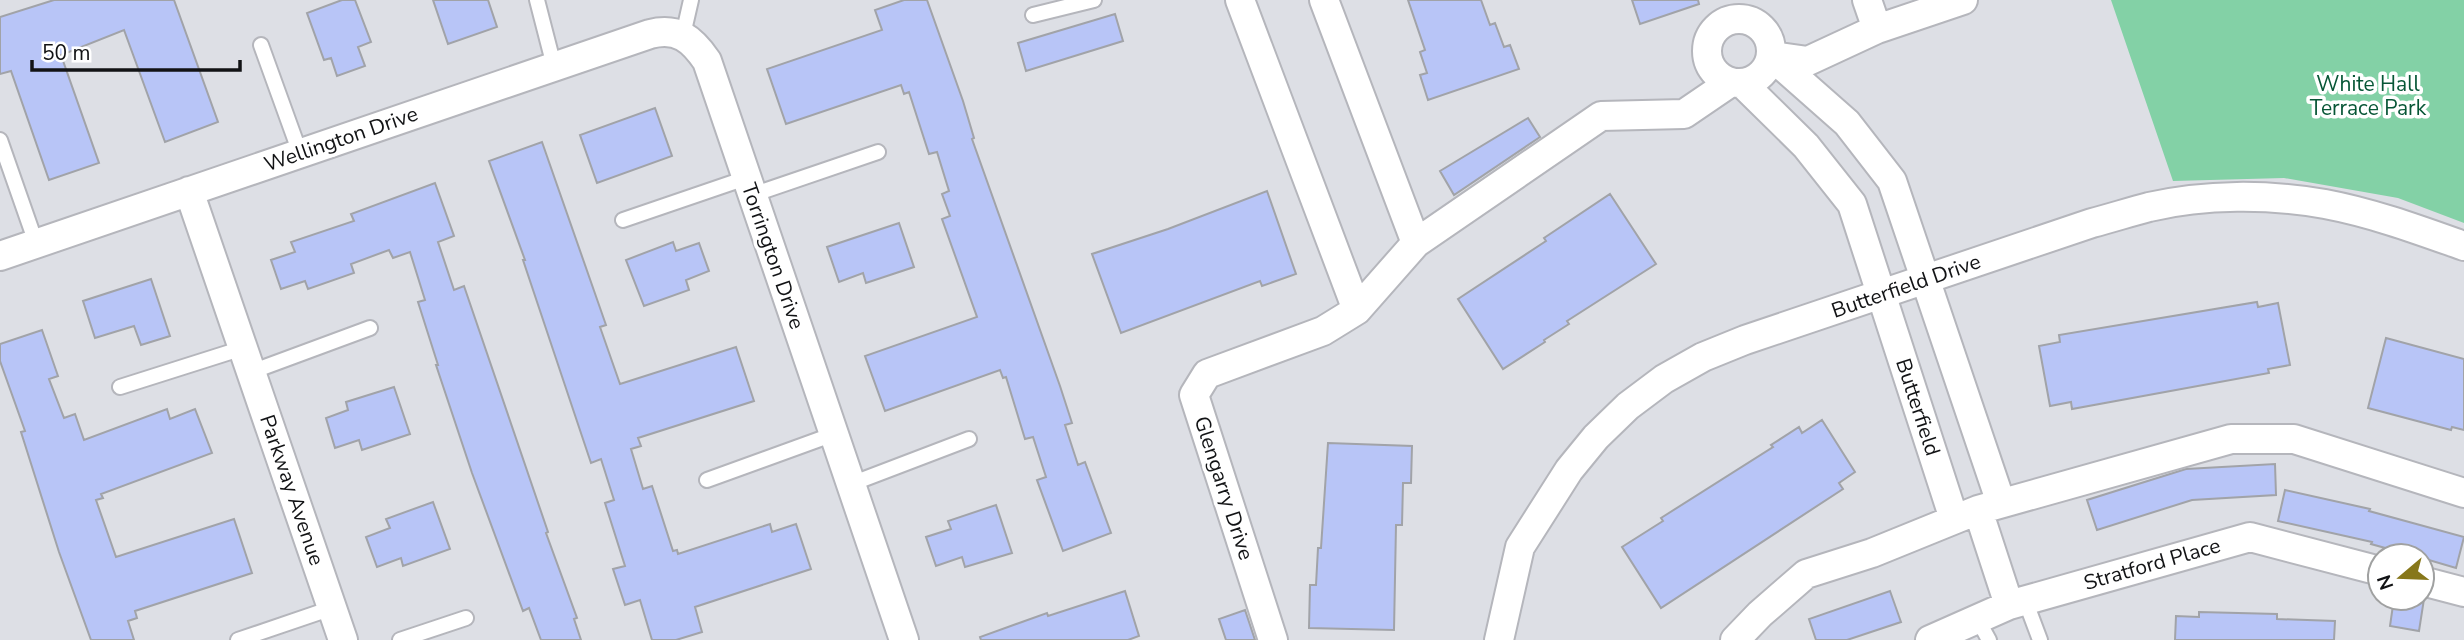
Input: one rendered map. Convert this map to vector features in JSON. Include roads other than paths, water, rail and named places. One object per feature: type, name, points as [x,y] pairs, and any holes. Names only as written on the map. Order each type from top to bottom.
[{"type":"street","points":[[1240,0],[1357,310]]},
{"type":"street","points":[[1324,0],[1416,243]]},
{"type":"street","points":[[1867,0],[1877,29]]},
{"type":"street","points":[[1771,56],[1808,61],[1877,29],[1963,0]]},
{"type":"street","points":[[1771,56],[1772,45],[1768,35],[1752,20],[1742,18],[1721,23],[1709,40],[1709,61],[1713,70],[1721,78],[1736,83],[1805,146],[1852,204],[1882,295]]},
{"type":"street","name":"Wellington Drive","points":[[0,256],[650,34],[668,32],[683,35]]},
{"type":"street","name":"Torrington Drive","points":[[683,35],[707,61],[904,640]]},
{"type":"street","points":[[1771,56],[1847,123],[1892,181],[1926,280]]},
{"type":"street","name":"Glengarry Drive","points":[[1273,640],[1194,395],[1207,374],[1324,331],[1357,310],[1416,243],[1601,116],[1684,114],[1736,83],[1761,75],[1771,56]]},
{"type":"street","name":"Parkway Avenue","points":[[189,191],[343,640]]},
{"type":"street","name":"Butterfield Drive","points":[[1499,640],[1520,547],[1569,470],[1596,437],[1628,406],[1703,357],[1745,340],[2092,223],[2150,207],[2182,202],[2246,197],[2325,204],[2403,225],[2464,246]]},
{"type":"street","name":"Butterfield","points":[[1926,280],[1978,511]]},
{"type":"street","name":"Butterfield","points":[[1882,295],[2017,602]]},
{"type":"street","points":[[1735,640],[1806,574],[1872,553],[1978,511],[2231,439],[2294,439],[2464,492]]},
{"type":"street","name":"Stratford Place","points":[[1930,640],[1983,630],[2017,602],[2250,537],[2366,566]]},
{"type":"street","points":[[2436,585],[2464,592]]},
{"type":"lane","points":[[537,0],[554,66]]},
{"type":"lane","points":[[683,35],[691,0]]},
{"type":"lane","points":[[1033,15],[1094,0]]},
{"type":"lane","points":[[261,45],[300,153]]},
{"type":"lane","points":[[0,140],[36,243]]},
{"type":"lane","points":[[623,220],[878,152]]},
{"type":"lane","points":[[120,387],[247,360],[370,328]]},
{"type":"lane","points":[[707,481],[834,434]]},
{"type":"lane","points":[[851,484],[969,439]]},
{"type":"lane","points":[[2017,602],[2040,640]]},
{"type":"lane","points":[[238,640],[332,608]]},
{"type":"lane","points":[[400,640],[466,618]]},
{"type":"park label","name":"White Hall Terrace Park","points":[[2368,96]]}]
